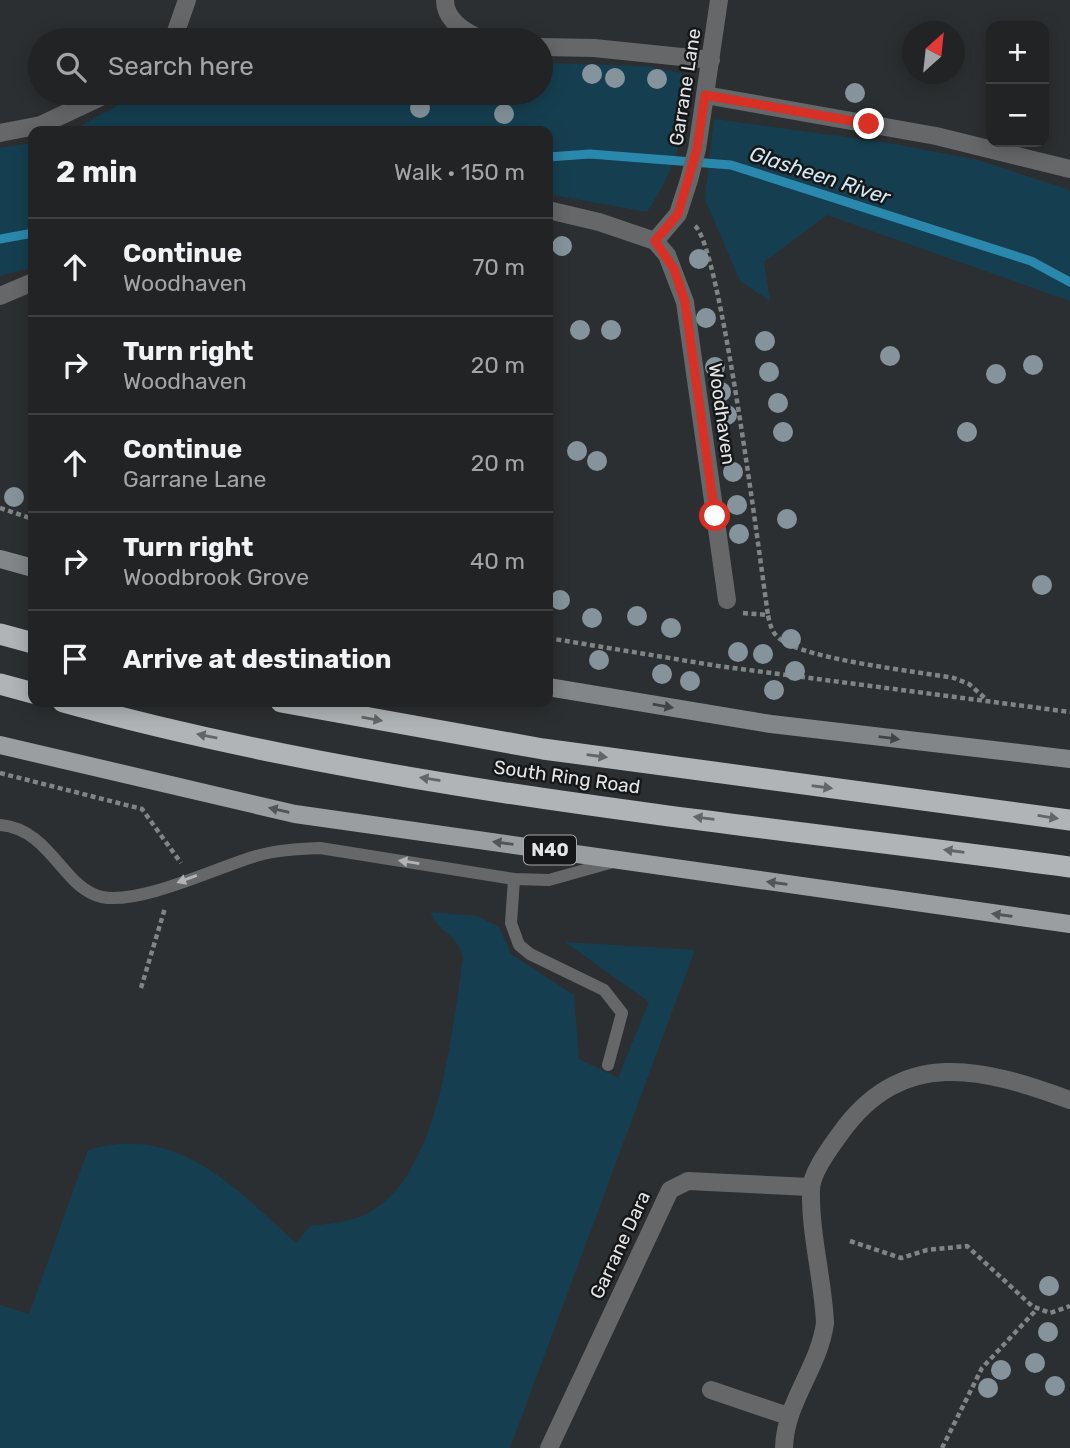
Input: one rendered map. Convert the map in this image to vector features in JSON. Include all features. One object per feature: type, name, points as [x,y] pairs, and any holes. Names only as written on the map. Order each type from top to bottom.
[{"type":"highway","points":[[0,634],[28,642]]},
{"type":"highway","points":[[0,684],[28,692]]},
{"type":"highway","name":"South Ring Road","points":[[85,707],[328,762],[554,799],[1070,867]]},
{"type":"highway","name":"South Ring Road","points":[[309,707],[543,749],[1070,820]]},
{"type":"main road","points":[[0,559],[28,567]]},
{"type":"main road","points":[[553,688],[771,724],[1070,759]]},
{"type":"main road","name":"N40","points":[[0,745],[295,814],[1070,924]]},
{"type":"street","points":[[177,28],[187,0]]},
{"type":"street","points":[[445,0],[445,8],[454,23],[463,28]]},
{"type":"street","name":"Garrane Lane","points":[[678,214],[697,149],[719,0]]},
{"type":"street","points":[[553,47],[594,48],[711,60]]},
{"type":"street","points":[[705,95],[936,136],[1070,169]]},
{"type":"street","points":[[36,126],[84,105]]},
{"type":"street","points":[[0,133],[28,128]]},
{"type":"street","points":[[553,211],[599,222],[655,241],[678,214]]},
{"type":"street","name":"Woodhaven","points":[[655,241],[674,269],[685,302],[727,600]]},
{"type":"street","points":[[0,296],[28,284]]},
{"type":"street","points":[[784,1448],[788,1416],[822,1344],[825,1323],[810,1187],[831,1147],[854,1115],[877,1095],[905,1078],[925,1073],[978,1074],[1039,1089],[1070,1100]]},
{"type":"street","name":"Garrane Dara","points":[[550,1448],[670,1190],[688,1181],[810,1187]]},
{"type":"street","points":[[711,1390],[788,1416]]},
{"type":"lane","points":[[0,825],[22,830],[37,840],[84,888],[104,897],[162,888],[258,855],[320,848],[514,879],[549,880],[620,860]]},
{"type":"lane","points":[[514,879],[511,923],[519,945],[530,954],[604,990],[622,1013],[608,1065]]},
{"type":"path","points":[[678,214],[699,229],[711,261],[771,629],[781,640],[827,656],[954,678],[969,684],[988,701]]},
{"type":"path","points":[[0,508],[28,517]]},
{"type":"path","points":[[727,600],[733,609],[746,614],[768,615]]},
{"type":"path","points":[[553,639],[718,666],[1070,712]]},
{"type":"path","points":[[0,773],[142,809],[192,877]]},
{"type":"path","points":[[141,988],[166,905]]},
{"type":"path","points":[[850,1241],[901,1258],[927,1250],[967,1246],[1038,1308],[1050,1312],[1070,1306]]},
{"type":"path","points":[[942,1448],[982,1368],[1038,1308]]},
{"type":"shaded area","points":[[553,63],[646,66],[690,75],[685,114],[673,162],[647,212],[553,195],[553,126],[81,126],[118,105],[553,105]]},
{"type":"shaded area","points":[[714,119],[889,143],[978,160],[1067,189],[1070,192],[1070,301],[827,215],[764,262],[770,301],[740,281],[705,199]]},
{"type":"shaded area","points":[[28,144],[28,268],[0,276],[0,148]]},
{"type":"shaded area","points":[[431,912],[477,916],[499,927],[511,954],[574,995],[579,1059],[618,1078],[649,1002],[565,942],[695,950],[510,1448],[0,1448],[0,1305],[29,1314],[88,1150],[121,1144],[150,1145],[178,1153],[227,1182],[296,1243],[310,1226],[341,1222],[365,1215],[395,1192],[413,1165],[428,1133],[439,1097],[454,1023],[463,958],[457,943],[437,923]]},
{"type":"waterway","name":"Glasheen River","points":[[553,157],[590,154],[731,165],[1031,261],[1070,282]]},
{"type":"waterway","name":"Glasheen River","points":[[0,239],[28,234]]},
{"type":"route","points":[[715,516],[685,302],[674,269],[655,241],[678,214],[690,180],[705,95],[869,124]]}]
